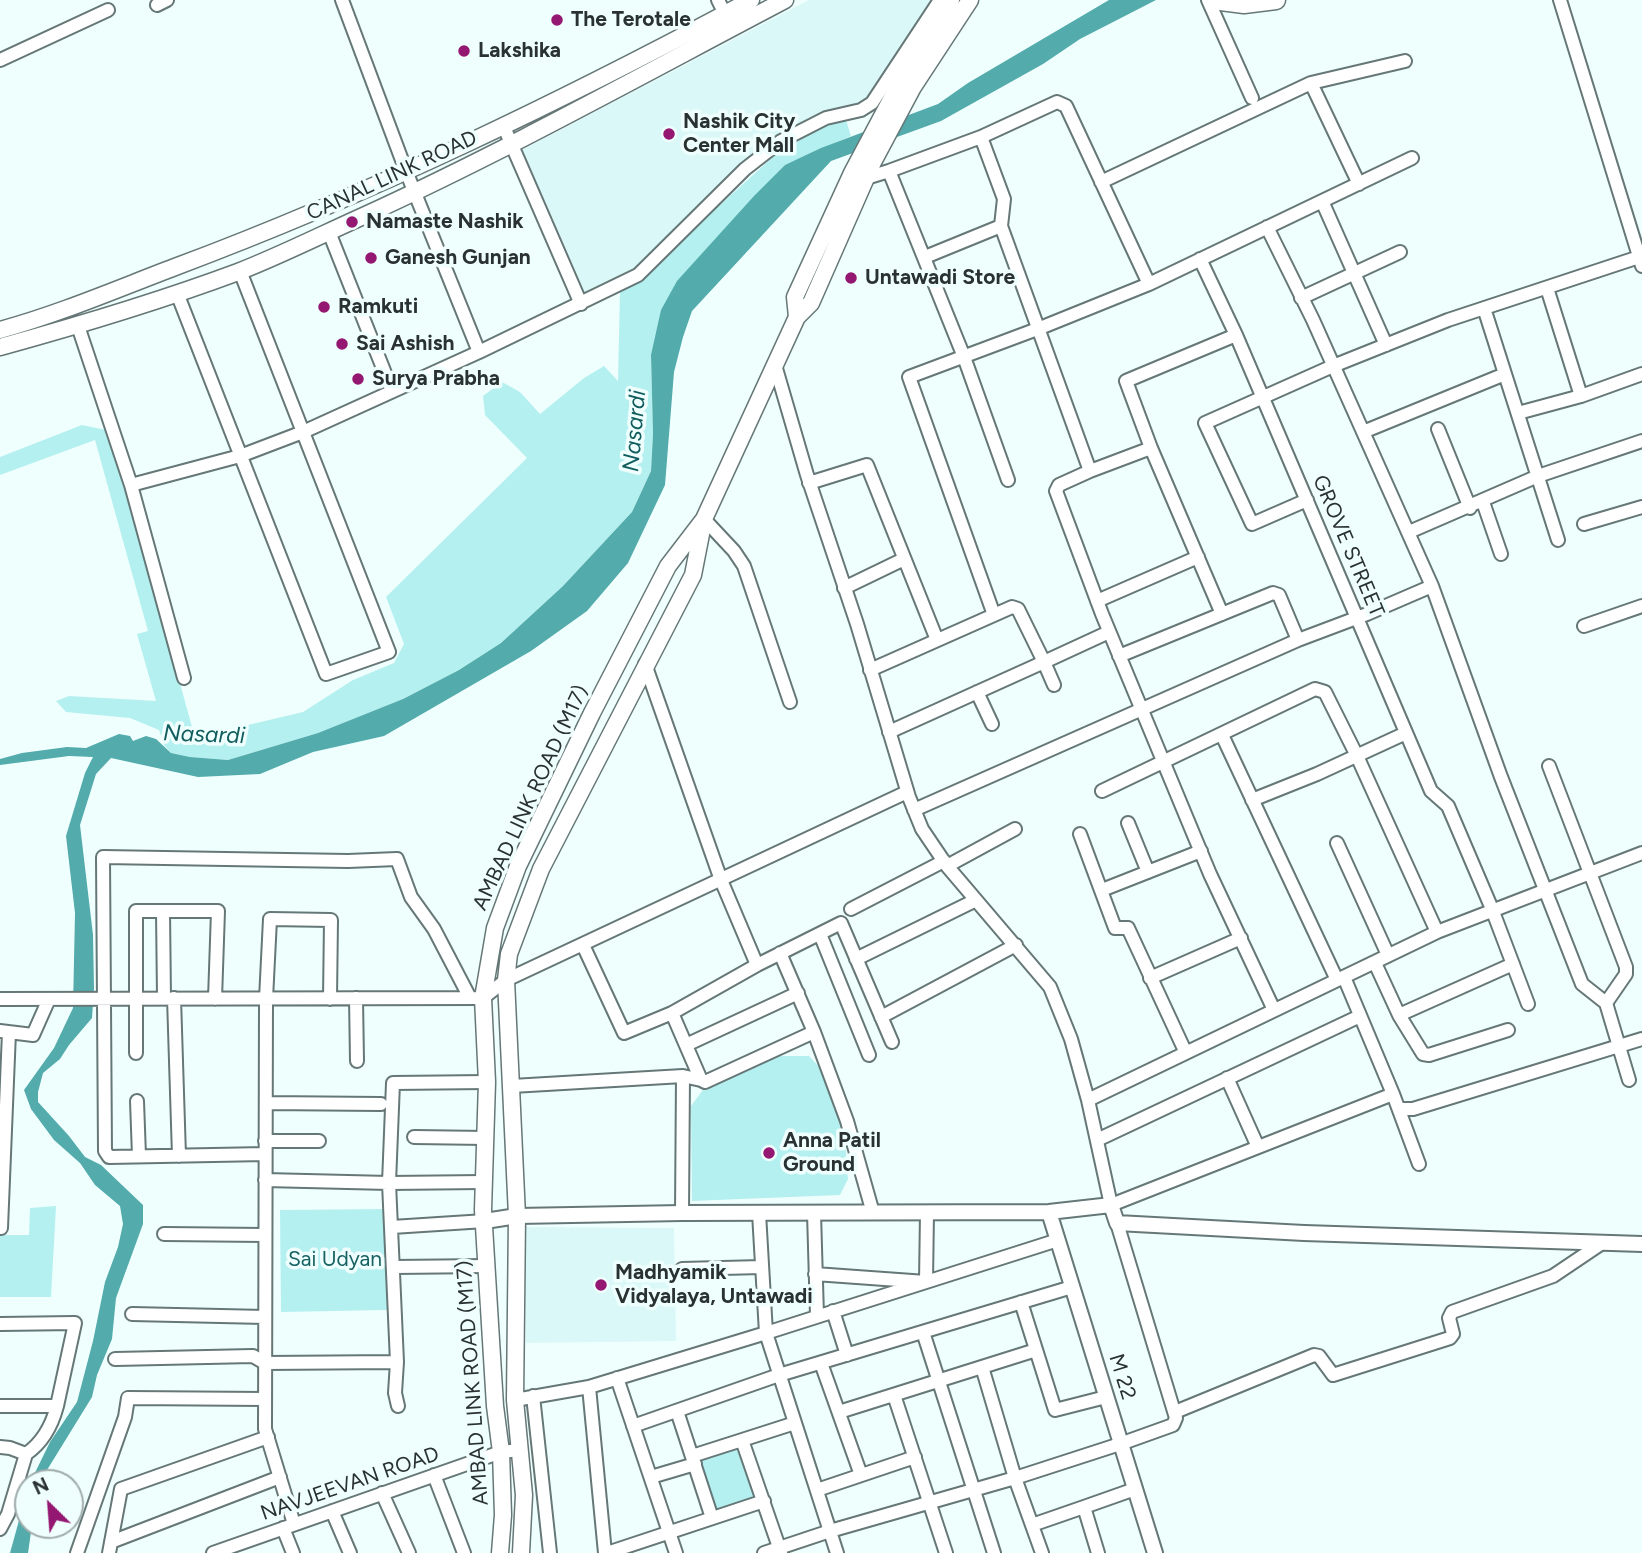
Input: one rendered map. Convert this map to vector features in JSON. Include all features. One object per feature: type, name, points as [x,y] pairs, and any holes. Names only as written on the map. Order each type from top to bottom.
[{"type":"main road","name":"CANAL LINK ROAD","points":[[0,330],[226,248],[405,171],[504,127],[722,7],[751,0]]},
{"type":"main road","name":"CANAL LINK ROAD","points":[[0,347],[78,326],[240,271],[329,232],[512,144],[785,0]]},
{"type":"main road","name":"AMBAD LINK ROAD (M17)","points":[[500,1553],[503,1515],[501,1452],[495,1406],[483,1182],[487,1082],[477,998],[495,928],[518,866],[592,713],[668,566],[704,519],[797,317],[795,297],[859,175],[873,163],[913,88],[970,0]]},
{"type":"main road","points":[[1213,0],[1244,4],[1276,0]]},
{"type":"main road","points":[[859,175],[894,94],[945,2]]},
{"type":"main road","points":[[520,1553],[524,1494],[515,1400],[517,1216],[506,980],[509,954],[541,869],[693,575],[704,519]]},
{"type":"street","points":[[342,0],[405,171],[479,352]]},
{"type":"street","points":[[1208,0],[1252,98]]},
{"type":"street","points":[[1307,500],[1252,524],[1205,422],[1334,366],[1484,308],[1640,261],[1639,241],[1560,0]]},
{"type":"street","points":[[131,485],[240,456],[303,432],[479,352],[638,275],[745,169],[781,141],[826,118],[861,110],[872,103],[945,2]]},
{"type":"street","points":[[0,60],[108,10]]},
{"type":"street","points":[[1101,182],[1311,83],[1405,61]]},
{"type":"street","points":[[1311,83],[1359,184]]},
{"type":"street","points":[[859,175],[889,171],[981,137],[1057,102],[1062,103],[1066,106],[1149,284]]},
{"type":"street","points":[[504,127],[581,304]]},
{"type":"street","points":[[981,137],[1004,199],[1001,226],[1090,471]]},
{"type":"street","points":[[994,615],[908,379],[911,375],[1040,328],[1149,284],[1412,158]]},
{"type":"street","points":[[889,171],[964,357],[1007,480]]},
{"type":"street","points":[[1322,201],[1386,345]]},
{"type":"street","points":[[925,257],[1001,226]]},
{"type":"street","points":[[1267,228],[1334,366],[1432,586],[1501,777],[1582,984],[1606,1003],[1629,1080]]},
{"type":"street","points":[[329,232],[392,391]]},
{"type":"street","points":[[1301,298],[1400,252]]},
{"type":"street","name":"GROVE STREET","points":[[1200,259],[1263,397],[1431,791],[1448,806],[1492,909],[1528,1004]]},
{"type":"street","points":[[177,293],[326,674],[389,652],[240,271]]},
{"type":"street","points":[[1547,288],[1581,396]]},
{"type":"street","points":[[1484,308],[1558,540]]},
{"type":"street","points":[[78,326],[131,485],[184,678]]},
{"type":"street","points":[[1222,614],[1151,448],[1126,381],[1236,335]]},
{"type":"street","points":[[764,1553],[781,1550],[830,1531],[1015,1478],[1120,1444],[1170,1427],[1176,1418],[1111,1205],[1072,1039],[1050,987],[946,864],[922,829],[907,792],[809,483],[775,365]]},
{"type":"street","points":[[1363,432],[1505,374]]},
{"type":"street","points":[[1518,413],[1581,396],[1642,374]]},
{"type":"street","points":[[1438,429],[1469,508]]},
{"type":"street","points":[[1409,532],[1538,477],[1642,441]]},
{"type":"street","points":[[1151,448],[1056,487],[1119,656],[1201,851],[1274,1010]]},
{"type":"street","points":[[809,483],[867,465],[937,640]]},
{"type":"street","points":[[1483,502],[1501,554]]},
{"type":"street","points":[[1584,524],[1642,507]]},
{"type":"street","points":[[704,519],[734,551],[744,566],[790,702]]},
{"type":"street","points":[[1097,601],[1198,557]]},
{"type":"street","points":[[844,588],[904,559]]},
{"type":"street","points":[[914,810],[1298,640],[1432,586]]},
{"type":"street","points":[[1119,656],[1276,593],[1298,640]]},
{"type":"street","points":[[1584,626],[1642,606]]},
{"type":"street","points":[[870,670],[1012,607],[1018,609],[1054,685]]},
{"type":"street","points":[[889,732],[1109,632]]},
{"type":"street","points":[[645,664],[721,880],[757,965]]},
{"type":"street","points":[[1102,791],[1315,689],[1320,689],[1325,692],[1357,756],[1437,932]]},
{"type":"street","points":[[977,692],[992,724]]},
{"type":"street","points":[[1252,800],[1406,733]]},
{"type":"street","points":[[1222,734],[1360,1016],[1419,1164]]},
{"type":"street","points":[[1549,766],[1626,967],[1626,974],[1606,1003]]},
{"type":"street","points":[[0,999],[477,998],[506,980],[907,792]]},
{"type":"street","points":[[1128,823],[1148,872]]},
{"type":"street","points":[[851,908],[1015,829]]},
{"type":"street","points":[[1080,834],[1115,928],[1128,929],[1185,1051]]},
{"type":"street","points":[[1337,843],[1388,955]]},
{"type":"street","points":[[1102,890],[1201,851]]},
{"type":"street","points":[[1088,1100],[1437,932],[1642,853]]},
{"type":"street","points":[[319,1141],[179,1156],[109,1157],[105,1151],[103,857],[348,861],[397,859],[411,897],[477,998]]},
{"type":"street","points":[[856,959],[976,901]]},
{"type":"street","points":[[136,1053],[136,911],[218,912],[215,999]]},
{"type":"street","points":[[163,911],[179,1156]]},
{"type":"street","points":[[293,1553],[280,1477],[265,1429],[266,999],[270,919],[331,920],[330,999]]},
{"type":"street","points":[[583,945],[624,1033],[672,1013],[757,965],[841,923],[892,1042]]},
{"type":"street","points":[[820,934],[869,1055]]},
{"type":"street","points":[[1150,978],[1241,938]]},
{"type":"street","points":[[881,1017],[1016,945]]},
{"type":"street","points":[[780,953],[814,1032],[846,1121],[873,1213]]},
{"type":"street","points":[[1375,962],[1399,1015],[1423,1054],[1429,1055],[1507,1030]]},
{"type":"street","points":[[1399,1015],[1513,964]]},
{"type":"street","points":[[686,1045],[797,993]]},
{"type":"street","points":[[356,998],[357,1061]]},
{"type":"street","points":[[1,1228],[4,1032],[33,1035],[49,999]]},
{"type":"street","points":[[672,1013],[701,1080]]},
{"type":"street","points":[[1097,1139],[1360,1016]]},
{"type":"street","points":[[512,1086],[683,1076],[705,1083],[814,1032]]},
{"type":"street","points":[[1399,1109],[1413,1108],[1642,1039]]},
{"type":"street","points":[[682,1213],[683,1076]]},
{"type":"street","points":[[1227,1078],[1258,1147]]},
{"type":"street","points":[[398,1406],[395,1393],[397,1362],[394,1267],[388,1183],[394,1083],[487,1082]]},
{"type":"street","points":[[392,1227],[485,1221],[517,1216],[1049,1212],[1111,1205],[1393,1094]]},
{"type":"street","points":[[137,1101],[139,1156]]},
{"type":"street","points":[[265,1103],[381,1104]]},
{"type":"street","points":[[414,1138],[486,1138]]},
{"type":"street","points":[[265,1180],[483,1182]]},
{"type":"street","points":[[926,1282],[927,1212]]},
{"type":"street","name":"M 22","points":[[1049,1212],[1155,1553]]},
{"type":"street","points":[[759,1213],[766,1332],[836,1553]]},
{"type":"street","points":[[814,1213],[817,1316]]},
{"type":"street","points":[[1117,1223],[1304,1233],[1642,1244]]},
{"type":"street","points":[[164,1234],[265,1235]]},
{"type":"street","points":[[515,1400],[589,1387],[1058,1240]]},
{"type":"street","points":[[1175,1412],[1314,1355],[1319,1356],[1333,1375],[1450,1338],[1453,1334],[1449,1318],[1452,1312],[1553,1276],[1602,1242]]},
{"type":"street","points":[[394,1267],[487,1266]]},
{"type":"street","points":[[682,1269],[762,1267]]},
{"type":"street","points":[[815,1274],[926,1282]]},
{"type":"street","points":[[633,1426],[779,1375],[1072,1287]]},
{"type":"street","points":[[1021,1302],[1055,1410],[1106,1396]]},
{"type":"street","points":[[833,1311],[848,1355]]},
{"type":"street","points":[[132,1314],[265,1317]]},
{"type":"street","points":[[0,1324],[75,1323],[53,1419],[35,1448],[26,1454],[8,1514],[0,1529]]},
{"type":"street","points":[[923,1332],[994,1553]]},
{"type":"street","points":[[839,1412],[1036,1350]]},
{"type":"street","points":[[115,1359],[253,1356],[265,1363],[397,1362]]},
{"type":"street","points":[[821,1363],[861,1475]]},
{"type":"street","points":[[982,1367],[1015,1478],[1042,1553]]},
{"type":"street","points":[[617,1378],[676,1553]]},
{"type":"street","points":[[589,1387],[606,1553],[764,1501]]},
{"type":"street","points":[[894,1395],[930,1502],[943,1552]]},
{"type":"street","points":[[533,1396],[550,1553]]},
{"type":"street","points":[[77,1553],[125,1418],[128,1398],[265,1399]]},
{"type":"street","points":[[0,1406],[57,1406]]},
{"type":"street","points":[[677,1411],[712,1518]]},
{"type":"street","points":[[651,1477],[742,1440],[795,1423]]},
{"type":"street","points":[[110,1547],[121,1489],[268,1437]]},
{"type":"street","points":[[742,1440],[781,1550]]},
{"type":"street","points":[[0,1447],[26,1454]]},
{"type":"street","name":"NAVJEEVAN ROAD","points":[[213,1553],[240,1548],[289,1526],[501,1452],[520,1450]]},
{"type":"street","points":[[817,1490],[915,1457]]},
{"type":"street","points":[[434,1475],[464,1553]]},
{"type":"street","points":[[110,1547],[280,1477]]},
{"type":"street","points":[[1032,1525],[1135,1489]]},
{"type":"street","points":[[382,1493],[409,1553]]},
{"type":"street","points":[[1084,1507],[1098,1553]]},
{"type":"street","points":[[332,1511],[350,1553]]},
{"type":"shaded area","name":"Nashik City Center Mall","points":[[809,0],[933,0],[876,96],[810,118],[737,166],[638,270],[582,299],[522,150]]},
{"type":"shaded area","points":[[1109,0],[1156,0],[1080,39],[1043,64],[941,121],[831,161],[692,311],[674,372],[665,485],[628,563],[587,611],[531,651],[384,736],[313,752],[260,774],[198,777],[111,758],[96,774],[80,825],[93,935],[92,1018],[60,1059],[43,1073],[38,1102],[85,1157],[101,1165],[143,1205],[143,1224],[116,1298],[112,1339],[97,1375],[92,1397],[48,1469],[37,1469],[50,1442],[77,1402],[105,1282],[123,1224],[120,1206],[95,1185],[80,1163],[54,1140],[31,1109],[24,1090],[54,1048],[73,1008],[75,913],[66,836],[85,773],[93,757],[69,756],[0,765],[0,759],[67,747],[86,748],[119,734],[130,736],[133,741],[146,736],[156,739],[171,753],[228,760],[318,733],[403,699],[459,670],[501,643],[563,586],[632,512],[651,471],[651,355],[661,310],[677,281],[785,165],[821,148],[938,104],[968,83]]},
{"type":"shaded area","name":"Madhyamik Vidyalaya, Untawadi","points":[[525,1227],[674,1228],[676,1341],[526,1343]]},
{"type":"shaded area","points":[[14,1539],[30,1539],[28,1553],[10,1553]]},
{"type":"green space","points":[[846,120],[851,136],[785,165],[729,227],[651,355],[651,471],[632,512],[563,586],[501,643],[459,670],[403,699],[318,733],[228,760],[171,753],[164,745],[159,730],[130,718],[66,712],[56,701],[69,696],[156,701],[137,634],[148,631],[95,440],[0,475],[0,457],[82,425],[106,430],[146,560],[192,727],[210,734],[303,712],[353,680],[394,663],[404,644],[386,597],[527,458],[485,415],[483,396],[502,382],[520,392],[540,414],[584,378],[604,366],[618,381],[620,291],[649,269],[773,157],[819,128]]},
{"type":"green space","name":"Anna Patil Ground","points":[[766,1056],[809,1056],[836,1085],[844,1127],[848,1179],[840,1195],[692,1201],[691,1106],[705,1087]]},
{"type":"green space","points":[[56,1206],[51,1297],[0,1297],[0,1235],[29,1235],[30,1208]]},
{"type":"green space","name":"Sai Udyan","points":[[386,1209],[387,1310],[281,1312],[280,1210]]},
{"type":"green space","points":[[741,1444],[759,1500],[716,1515],[697,1459]]},
{"type":"place","name":"The Terotale","points":[[557,20]]},
{"type":"place","name":"Lakshika","points":[[464,51]]},
{"type":"place","name":"Nashik City Center Mall","points":[[669,134]]},
{"type":"place","name":"Namaste Nashik","points":[[352,222]]},
{"type":"place","name":"Ganesh Gunjan","points":[[371,258]]},
{"type":"place","name":"Untawadi Store","points":[[851,278]]},
{"type":"place","name":"Ramkuti","points":[[324,307]]},
{"type":"place","name":"Sai Ashish","points":[[342,344]]},
{"type":"place","name":"Surya Prabha","points":[[358,379]]},
{"type":"place","name":"Anna Patil Ground","points":[[769,1153]]},
{"type":"place","name":"Madhyamik Vidyalaya, Untawadi","points":[[601,1285]]},
{"type":"water label","name":"Nasardi","points":[[635,431]]},
{"type":"water label","name":"Nasardi","points":[[204,735]]}]
